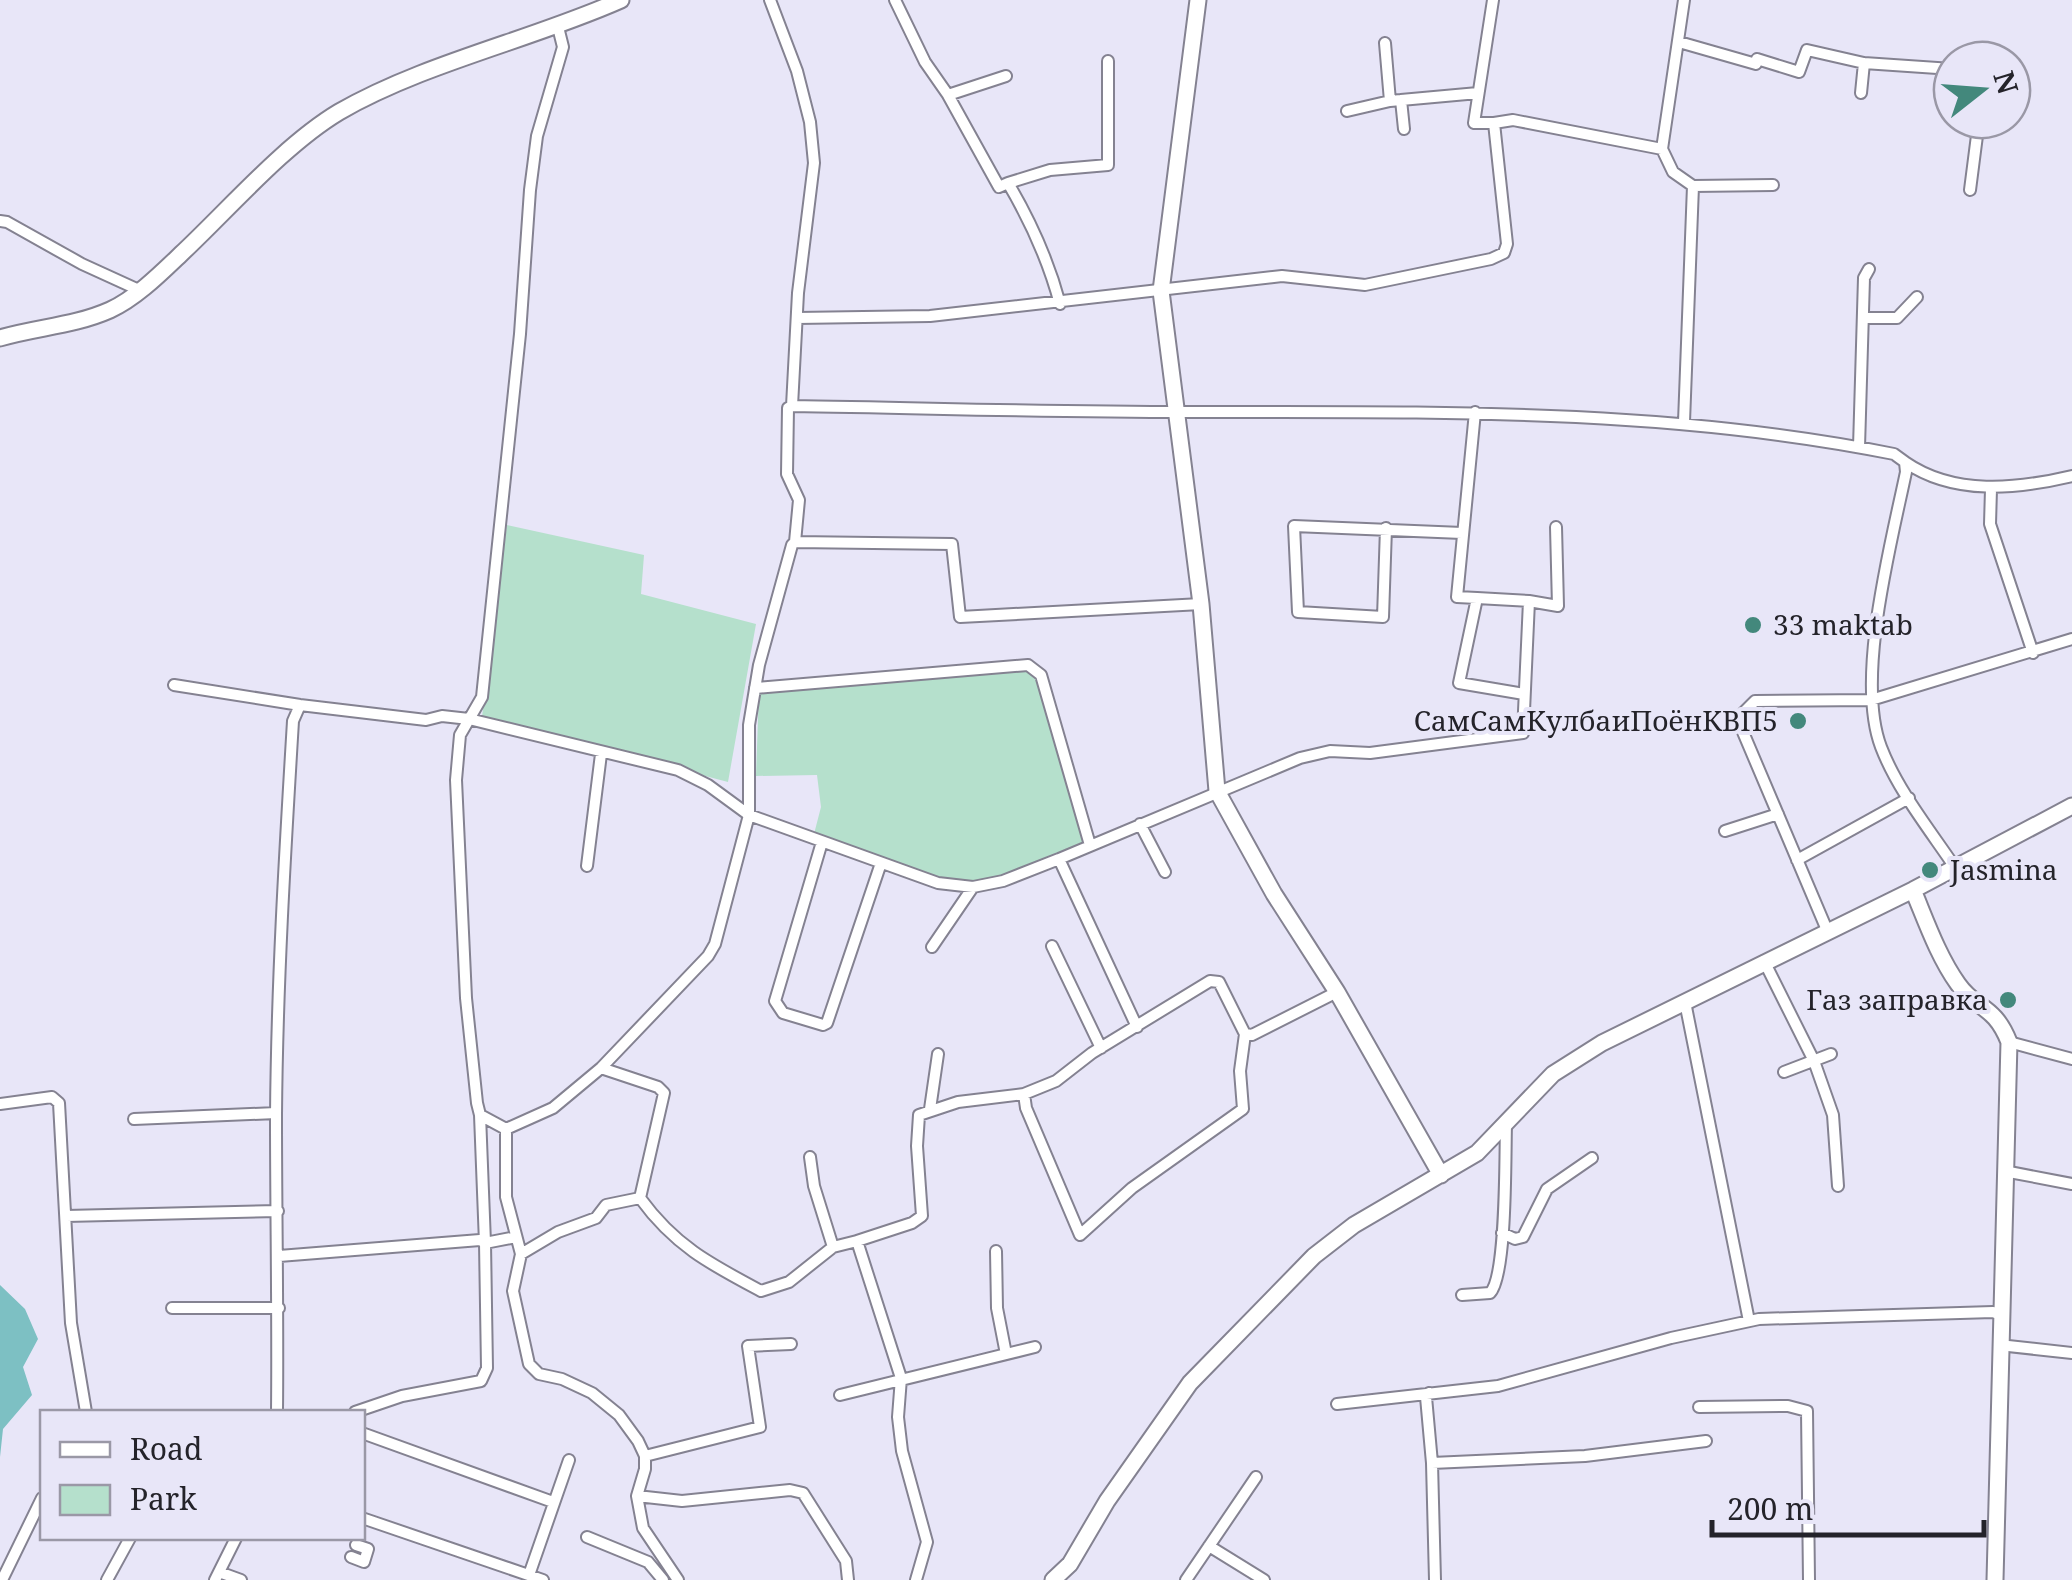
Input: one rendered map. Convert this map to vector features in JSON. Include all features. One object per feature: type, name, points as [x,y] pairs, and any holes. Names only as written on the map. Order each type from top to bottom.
[{"type":"street","points":[[0,338],[65,326],[112,309],[140,290],[303,139],[337,114],[384,90],[558,28],[621,0]]},
{"type":"street","points":[[770,0],[797,71],[814,163],[792,406]]},
{"type":"street","points":[[895,0],[924,62],[948,95],[999,186],[1050,170],[1108,165],[1108,61]]},
{"type":"street","points":[[1198,0],[1161,291],[1201,604],[1218,791],[1274,894],[1337,992],[1442,1175]]},
{"type":"street","points":[[1493,0],[1474,124],[1512,120],[1662,149]]},
{"type":"street","points":[[1684,0],[1662,149],[1673,172],[1693,186],[1773,185]]},
{"type":"street","points":[[360,1410],[402,1396],[481,1381],[487,1368],[480,1114],[466,998],[457,832],[460,735],[482,697],[520,334],[530,190],[538,136],[563,47],[558,28]]},
{"type":"street","points":[[1678,42],[1799,72],[1806,50],[1864,63],[1932,67]]},
{"type":"street","points":[[1385,43],[1404,129]]},
{"type":"street","points":[[1861,94],[1864,63]]},
{"type":"street","points":[[948,95],[1006,76]]},
{"type":"street","points":[[1347,111],[1396,100],[1478,93]]},
{"type":"street","points":[[797,318],[930,316],[1282,276],[1364,285],[1491,259],[1504,253],[1508,244],[1494,123]]},
{"type":"street","points":[[1970,190],[1976,140]]},
{"type":"street","points":[[1008,183],[1049,262],[1060,304]]},
{"type":"street","points":[[1684,422],[1693,186]]},
{"type":"street","points":[[0,221],[140,290]]},
{"type":"street","points":[[1859,447],[1864,278],[1869,269]]},
{"type":"street","points":[[1863,318],[1896,318],[1917,297]]},
{"type":"street","points":[[506,1129],[553,1108],[600,1068],[708,956],[720,931],[750,814],[749,725],[755,688],[795,542],[799,500],[787,474],[788,408],[792,406],[1475,412],[1684,422],[1894,454],[1922,474],[1990,489],[2027,487],[2072,476]]},
{"type":"street","points":[[1475,412],[1457,596],[1558,606],[1556,527]]},
{"type":"street","points":[[1905,462],[1886,568],[1871,700],[1881,747],[1954,866]]},
{"type":"street","points":[[1990,489],[1990,524],[2032,653]]},
{"type":"street","points":[[1386,528],[1382,617],[1298,612],[1294,526],[1386,528],[1462,534]]},
{"type":"street","points":[[795,542],[952,544],[960,617],[1201,604]]},
{"type":"street","points":[[1477,598],[1459,683],[1524,694]]},
{"type":"street","points":[[174,684],[300,706],[426,720],[442,716],[469,719],[678,770],[750,814],[938,883],[973,886],[1002,881],[1300,758],[1330,751],[1370,754],[1524,733],[1529,602]]},
{"type":"street","points":[[1827,930],[1740,725],[1744,712],[1755,701],[1871,700],[2072,639]]},
{"type":"street","points":[[755,688],[1028,665],[1036,668],[1090,845]]},
{"type":"street","points":[[277,1410],[276,1113],[282,878],[293,721],[300,706]]},
{"type":"street","points":[[587,866],[602,754]]},
{"type":"street","points":[[1797,860],[1909,798]]},
{"type":"street","points":[[1052,1580],[1070,1564],[1106,1501],[1190,1382],[1314,1256],[1354,1224],[1477,1154],[1553,1074],[1602,1043],[1913,890],[2072,806]]},
{"type":"street","points":[[1726,832],[1778,814]]},
{"type":"street","points":[[1140,824],[1165,872]]},
{"type":"street","points":[[822,842],[775,1001],[783,1013],[826,1023],[881,863]]},
{"type":"street","points":[[1060,858],[1137,1027]]},
{"type":"street","points":[[932,946],[973,886]]},
{"type":"street","points":[[1913,890],[1960,988],[2001,1021],[2009,1042],[1995,1580]]},
{"type":"street","points":[[1052,946],[1101,1048]]},
{"type":"street","points":[[1764,962],[1814,1061],[1833,1114],[1838,1186]]},
{"type":"street","points":[[600,1068],[658,1087],[664,1093],[640,1198],[661,1228],[694,1256],[761,1291],[789,1282],[833,1247],[912,1224],[922,1216],[917,1120],[930,1109],[1024,1094],[1071,1073],[1101,1048],[1215,980],[1245,1034],[1240,1071],[1243,1109],[1132,1188],[1080,1235],[1026,1108],[1024,1094]]},
{"type":"street","points":[[1245,1034],[1258,1034],[1337,992]]},
{"type":"street","points":[[1685,1002],[1750,1321]]},
{"type":"street","points":[[2009,1042],[2072,1059]]},
{"type":"street","points":[[930,1109],[938,1054]]},
{"type":"street","points":[[1784,1072],[1831,1054]]},
{"type":"street","points":[[0,1104],[57,1098],[71,1323],[86,1410]]},
{"type":"street","points":[[134,1118],[276,1113]]},
{"type":"street","points":[[480,1114],[506,1129]]},
{"type":"street","points":[[1462,1296],[1494,1292],[1502,1234],[1506,1123]]},
{"type":"street","points":[[506,1129],[506,1196],[521,1254],[512,1291],[529,1364],[539,1374],[562,1378],[592,1393],[619,1414],[645,1456],[638,1496],[644,1528],[678,1580]]},
{"type":"street","points":[[810,1157],[814,1186],[833,1247]]},
{"type":"street","points":[[1502,1234],[1523,1237],[1547,1188],[1592,1158]]},
{"type":"street","points":[[2003,1171],[2072,1184]]},
{"type":"street","points":[[521,1254],[558,1232],[596,1218],[606,1205],[640,1198]]},
{"type":"street","points":[[66,1216],[278,1212]]},
{"type":"street","points":[[279,1256],[516,1238]]},
{"type":"street","points":[[857,1241],[901,1378],[898,1417],[902,1451],[927,1542],[916,1580]]},
{"type":"street","points":[[996,1251],[997,1308],[1006,1354]]},
{"type":"street","points":[[172,1308],[279,1308]]},
{"type":"street","points":[[1336,1404],[1498,1386],[1670,1338],[1750,1321],[1994,1312],[2000,1315]]},
{"type":"street","points":[[645,1456],[760,1427],[748,1346],[792,1344]]},
{"type":"street","points":[[2000,1345],[2072,1353]]},
{"type":"street","points":[[840,1395],[1035,1348]]},
{"type":"street","points":[[1429,1393],[1426,1397],[1435,1580]]},
{"type":"street","points":[[1699,1408],[1788,1406],[1807,1410],[1809,1580]]},
{"type":"street","points":[[365,1434],[553,1502]]},
{"type":"street","points":[[1432,1464],[1585,1456],[1706,1441]]},
{"type":"street","points":[[529,1575],[569,1460]]},
{"type":"street","points":[[1186,1580],[1256,1477]]},
{"type":"street","points":[[638,1496],[682,1501],[790,1490],[802,1493],[811,1501],[846,1561],[848,1580]]},
{"type":"street","points":[[2,1580],[40,1502]]},
{"type":"street","points":[[365,1519],[543,1580]]},
{"type":"street","points":[[587,1537],[648,1562],[663,1580]]},
{"type":"street","points":[[107,1580],[129,1540]]},
{"type":"street","points":[[235,1540],[217,1576],[241,1580]]},
{"type":"street","points":[[351,1557],[364,1562],[368,1550],[356,1545]]},
{"type":"street","points":[[1209,1546],[1264,1580]]},
{"type":"green space","points":[[507,525],[644,555],[641,594],[756,624],[728,782],[482,717]]},
{"type":"green space","points":[[1031,670],[1038,684],[1085,843],[1042,861],[1009,873],[965,881],[908,870],[814,834],[821,807],[817,775],[756,776],[759,690]]},
{"type":"shaded area","points":[[0,1285],[25,1309],[38,1339],[23,1367],[32,1395],[3,1429],[0,1457]]},
{"type":"place","name":"33 maktab","points":[[1753,625]]},
{"type":"place","name":"СамСамКулбаиПоёнКВП5","points":[[1798,721]]},
{"type":"place","name":"Jasmina","points":[[1930,870]]},
{"type":"place","name":"Газ заправка","points":[[2008,1000]]}]
